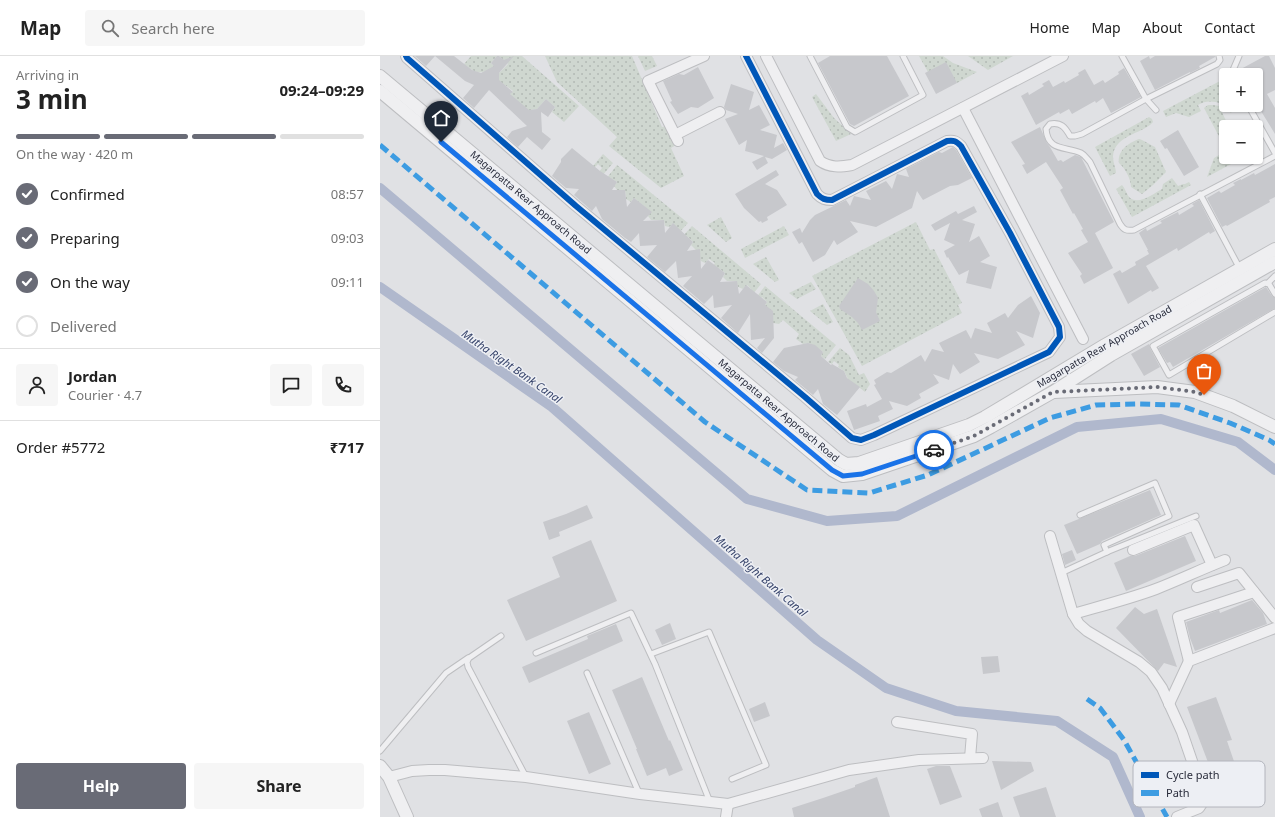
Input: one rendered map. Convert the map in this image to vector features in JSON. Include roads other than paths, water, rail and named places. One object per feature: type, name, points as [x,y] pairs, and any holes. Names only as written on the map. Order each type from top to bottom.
[{"type":"street","points":[[406,56],[576,206],[805,396],[852,438],[861,440],[874,435],[1049,352],[1060,337],[1059,327],[1010,233],[961,146],[957,142],[952,140],[947,141],[832,200],[821,199],[817,194],[746,56]]},
{"type":"street","points":[[704,56],[648,81],[677,138],[720,112]]},
{"type":"street","points":[[766,56],[820,161],[826,165],[839,167],[852,165],[1063,56]]},
{"type":"street","name":"Magarpatta Rear Approach Road","points":[[380,76],[839,460],[846,464],[859,463],[969,425],[1106,345],[1242,274],[1275,262]]},
{"type":"street","name":"Magarpatta Rear Approach Road","points":[[380,91],[832,470],[843,476],[862,474],[974,436],[1053,392],[1111,354],[1242,274],[1275,248]]},
{"type":"street","points":[[963,108],[1083,339]]},
{"type":"street","points":[[1010,233],[1025,225]]},
{"type":"street","points":[[1034,388],[1053,392],[1158,387],[1195,392],[1233,406],[1275,427]]},
{"type":"street","points":[[1133,550],[1194,526],[1212,565]]},
{"type":"street","points":[[1050,536],[1073,614],[1079,624],[1087,631],[1139,662],[1151,672],[1162,688],[1182,732],[1192,761]]},
{"type":"street","points":[[1073,614],[1154,589],[1225,560]]},
{"type":"street","points":[[1197,587],[1238,573],[1275,618]]},
{"type":"street","points":[[1169,704],[1189,661],[1178,617],[1254,592]]},
{"type":"street","points":[[1189,661],[1275,628]]},
{"type":"street","points":[[897,722],[972,734],[970,758]]},
{"type":"street","points":[[389,777],[412,771],[430,770],[526,777],[640,794],[728,804],[849,770],[919,760],[983,758]]},
{"type":"street","points":[[380,766],[389,777],[407,817]]},
{"type":"street","points":[[726,817],[728,804]]},
{"type":"street","points":[[1177,817],[1200,807]]},
{"type":"lane","points":[[810,56],[847,127],[855,132],[923,95],[903,56]]},
{"type":"lane","points":[[1122,56],[1146,99],[1156,110]]},
{"type":"lane","points":[[1219,56],[1220,60],[1217,64],[1146,99],[1082,134],[1070,136],[1066,128],[1061,124],[1056,122],[1050,124],[1046,129],[1050,141],[1055,146],[1081,153],[1086,157],[1090,162],[1120,224],[1124,230],[1128,231],[1134,230],[1200,194],[1275,156]]},
{"type":"lane","points":[[1234,68],[1239,56]]},
{"type":"lane","points":[[1252,112],[1275,152]]},
{"type":"lane","points":[[1200,194],[1242,274]]},
{"type":"lane","points":[[1275,276],[1268,283],[1265,283],[1154,346],[1169,375],[1275,312]]},
{"type":"lane","points":[[1268,283],[1275,294]]},
{"type":"lane","points":[[1080,515],[1155,483],[1169,516],[1104,545],[1107,552]]},
{"type":"lane","points":[[1061,573],[1107,552],[1196,516]]},
{"type":"lane","points":[[536,653],[631,613],[651,654],[710,802]]},
{"type":"lane","points":[[651,654],[710,632],[766,765],[732,779]]},
{"type":"lane","points":[[380,751],[446,673],[501,636]]},
{"type":"lane","points":[[469,658],[467,662],[468,667],[526,777]]},
{"type":"lane","points":[[587,673],[640,794]]},
{"type":"waterway","points":[[380,188],[747,499],[827,521],[897,516],[1077,427],[1161,419],[1238,442],[1275,470]]},
{"type":"waterway","name":"Mutha Right Bank Canal","points":[[380,287],[552,407],[817,640],[886,688],[956,711],[1057,721],[1113,757],[1133,801]]},
{"type":"waterway","name":"Mutha Right Bank Canal","points":[[1136,807],[1140,817]]}]
